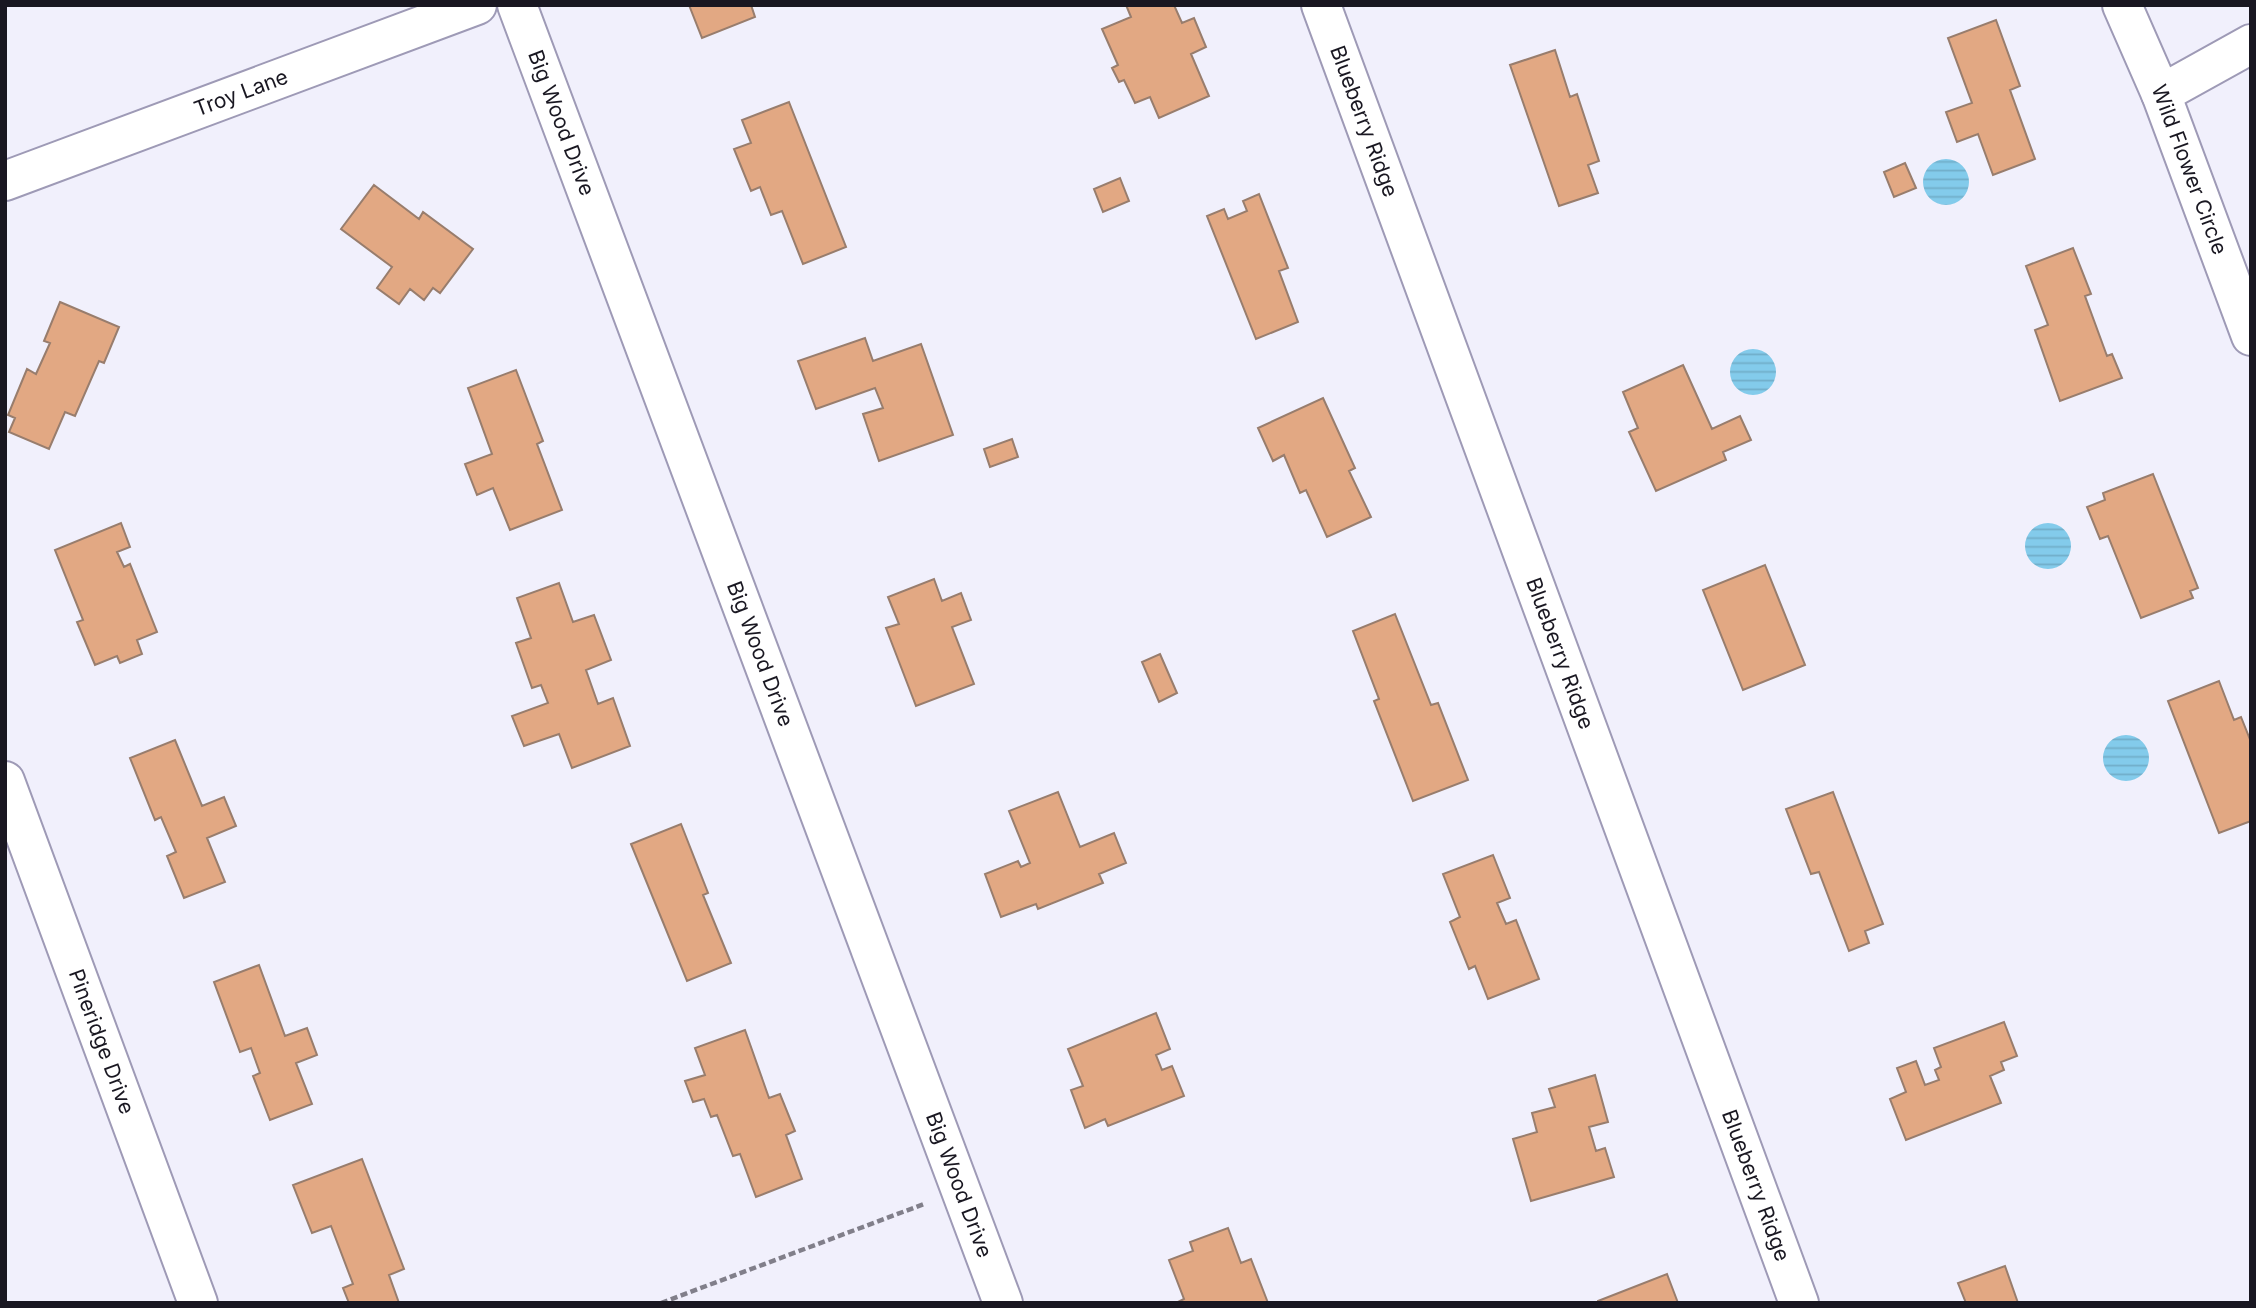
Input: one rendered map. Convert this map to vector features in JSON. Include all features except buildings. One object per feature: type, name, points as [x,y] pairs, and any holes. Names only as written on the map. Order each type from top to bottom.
[{"type":"street","name":"Troy Lane","points":[[5,181],[477,5]]},
{"type":"street","name":"Big Wood Drive","points":[[517,5],[1003,1303]]},
{"type":"street","name":"Blueberry Ridge","points":[[1321,5],[1799,1303]]},
{"type":"street","name":"Wild Flower Circle","points":[[2122,5],[2161,93],[2251,336]]},
{"type":"street","points":[[2161,93],[2251,44]]},
{"type":"street","name":"Pineridge Drive","points":[[5,781],[198,1303]]},
{"type":"path","points":[[661,1303],[961,1190]]},
{"type":"water","points":[[1946,159],[1962,166],[1969,182],[1962,198],[1946,205],[1930,198],[1923,182],[1930,166]]},
{"type":"water","points":[[1753,349],[1769,356],[1776,372],[1769,388],[1753,395],[1737,388],[1730,372],[1737,356]]},
{"type":"water","points":[[2048,523],[2064,530],[2071,546],[2064,562],[2048,569],[2032,562],[2025,546],[2032,530]]},
{"type":"water","points":[[2126,735],[2142,742],[2149,758],[2142,774],[2126,781],[2110,774],[2103,758],[2110,742]]}]
